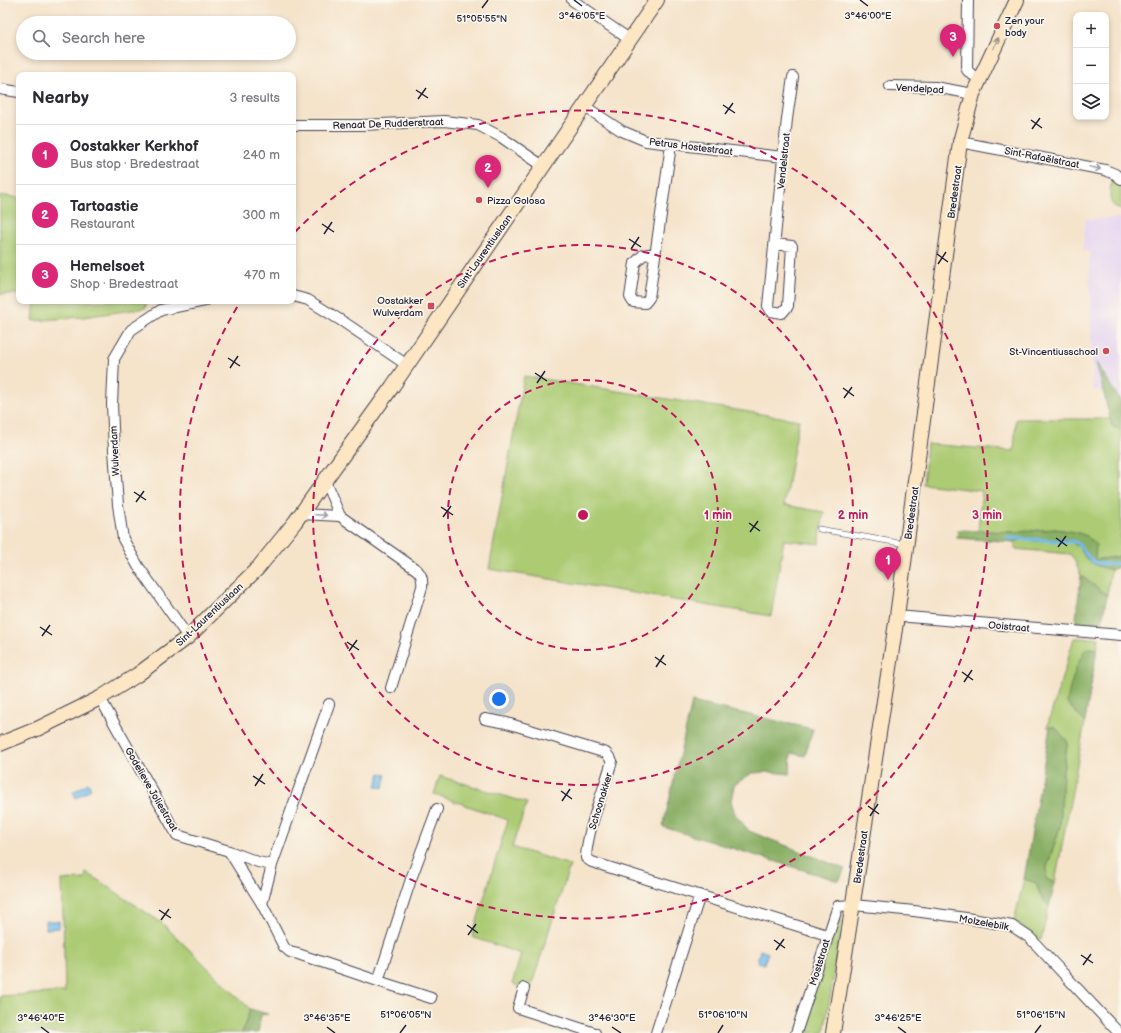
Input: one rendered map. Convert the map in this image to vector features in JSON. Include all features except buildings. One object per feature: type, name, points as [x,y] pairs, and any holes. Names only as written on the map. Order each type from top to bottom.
[{"type":"street","points":[[572,0],[629,39]]},
{"type":"street","name":"Sint-Laurentiuslaan","points":[[0,744],[37,729],[100,698],[137,675],[188,637],[258,568],[301,514],[407,365],[438,317],[657,0]]},
{"type":"street","points":[[968,0],[967,70],[971,74],[980,78]]},
{"type":"street","name":"Bredestraat","points":[[833,1033],[854,905],[897,616],[960,142],[973,94],[1017,0]]},
{"type":"street","name":"Vendelstraat","points":[[775,244],[792,246],[788,306],[782,313],[772,311],[768,306],[783,157],[793,77]]},
{"type":"street","name":"Vendelpad","points":[[890,86],[935,87],[973,94]]},
{"type":"street","points":[[0,89],[16,92]]},
{"type":"street","name":"Petrus Hostestraat","points":[[584,106],[622,131],[646,141],[783,157]]},
{"type":"street","name":"Renaat De Rudderstraat","points":[[296,125],[362,125],[444,121],[478,125],[501,137],[543,166]]},
{"type":"street","name":"Sint-Rafaëlstraat","points":[[960,142],[1105,170],[1115,174],[1121,180]]},
{"type":"street","points":[[655,253],[644,255],[635,263],[630,297],[633,302],[645,303],[649,298],[671,145]]},
{"type":"street","points":[[296,297],[308,300],[339,319],[407,365]]},
{"type":"street","name":"Wulverdam","points":[[188,637],[138,566],[123,539],[118,505],[112,404],[114,359],[131,330],[161,310],[190,304]]},
{"type":"street","points":[[325,481],[340,516],[417,570],[423,580],[391,688]]},
{"type":"street","points":[[301,514],[340,516]]},
{"type":"street","name":"Ooistraat","points":[[897,616],[1089,634],[1121,635]]},
{"type":"street","name":"Godelieve Joliestraat","points":[[100,698],[177,835],[229,851],[258,862],[272,865]]},
{"type":"street","points":[[262,904],[272,865],[329,704]]},
{"type":"street","name":"Schoonakker","points":[[485,719],[507,723],[606,753],[612,761],[593,822],[586,851],[586,858],[592,862],[827,935]]},
{"type":"street","points":[[378,981],[411,879],[437,809]]},
{"type":"street","points":[[229,851],[262,904],[284,947],[290,952],[431,998]]},
{"type":"street","points":[[656,1033],[700,895]]},
{"type":"street","name":"Moststraat","points":[[796,1033],[827,935],[838,906],[854,905]]},
{"type":"street","name":"Molzelebilk","points":[[854,905],[914,911],[1012,926],[1030,938],[1119,1033]]},
{"type":"street","points":[[524,988],[518,1008],[595,1033]]},
{"type":"lane","points":[[819,529],[906,544]]},
{"type":"shaded area","name":"St-Vincentiusschool","points":[[1121,218],[1121,426],[1105,404],[1103,390],[1093,390],[1089,251],[1083,251],[1085,219]]},
{"type":"green space","points":[[1112,178],[1121,186],[1121,210],[1116,208],[1111,201],[1110,192]]},
{"type":"green space","points":[[0,195],[16,198],[16,294],[0,294]]},
{"type":"green space","points":[[35,304],[146,304],[146,308],[83,317],[33,321]]},
{"type":"green space","points":[[1096,362],[1121,402],[1121,430],[1112,426]]},
{"type":"green space","points":[[524,376],[799,420],[784,505],[824,512],[819,544],[784,540],[771,616],[489,569]]},
{"type":"green space","points":[[1016,419],[1110,419],[1112,426],[1121,430],[1121,556],[1095,560],[1087,536],[1075,532],[1055,529],[1014,532],[978,531],[982,491],[923,484],[927,444],[1014,451]]},
{"type":"green space","points":[[1055,529],[1075,532],[1087,536],[1096,545],[1095,560],[1121,556],[1121,566],[1111,570],[1098,566],[1087,560],[1079,547],[1068,540],[1035,541],[1023,539],[1015,542],[957,538],[958,530],[1014,532]]},
{"type":"green space","points":[[1023,539],[1035,541],[1068,540],[1079,547],[1087,560],[1098,566],[1111,570],[1107,595],[1081,576],[1074,559],[1070,554],[1015,549],[1015,542]]},
{"type":"green space","points":[[1081,576],[1107,595],[1101,628],[1075,626]]},
{"type":"green space","points":[[1074,638],[1099,638],[1097,649],[1087,648],[1067,703],[1085,722],[1055,883],[1046,879],[1047,867],[1060,827],[1063,772],[1067,741],[1055,727],[1047,727]]},
{"type":"green space","points":[[1087,648],[1097,649],[1085,722],[1067,703],[1074,674]]},
{"type":"green space","points":[[692,702],[813,729],[805,756],[791,753],[790,774],[769,772],[752,773],[734,785],[731,801],[735,814],[749,831],[845,869],[839,881],[663,827]]},
{"type":"green space","points":[[1050,727],[1055,727],[1067,741],[1067,746],[1063,772],[1060,827],[1047,867],[1046,879],[1055,883],[1049,907],[1040,894],[1036,883],[1024,879]]},
{"type":"green space","points":[[440,776],[527,803],[512,847],[570,865],[530,990],[512,984],[521,954],[472,937],[508,820],[434,794]]},
{"type":"green space","points":[[86,872],[162,923],[250,1009],[242,1033],[0,1033],[0,996],[65,992],[62,880],[85,879]]},
{"type":"green space","points":[[1024,879],[1036,883],[1040,895],[1049,907],[1041,940],[1014,921]]},
{"type":"green space","points":[[839,919],[843,922],[824,1033],[802,1033],[837,921]]},
{"type":"green space","points":[[250,1009],[268,1014],[261,1015],[258,1033],[242,1033]]},
{"type":"water","points":[[380,773],[386,775],[383,788],[376,786]]},
{"type":"water","points":[[88,783],[91,789],[76,798],[73,792]]},
{"type":"water","points":[[46,921],[59,921],[59,928],[46,929]]},
{"type":"water","points":[[760,950],[768,953],[764,964],[757,962]]},
{"type":"waterway","points":[[1007,538],[1075,542],[1080,545],[1089,558],[1097,563],[1121,563]]},
{"type":"place","name":"Zen your body","points":[[997,26]]},
{"type":"place","name":"Hemelsoet","points":[[953,57]]},
{"type":"place","name":"Tartoastie","points":[[488,188]]},
{"type":"place","name":"Pizza Golosa","points":[[479,200]]},
{"type":"place","name":"Oostakker Wulverdam","points":[[431,306]]},
{"type":"place","name":"St-Vincentiusschool","points":[[1106,351]]},
{"type":"place","name":"Oostakker Kerkhof","points":[[888,580]]}]
